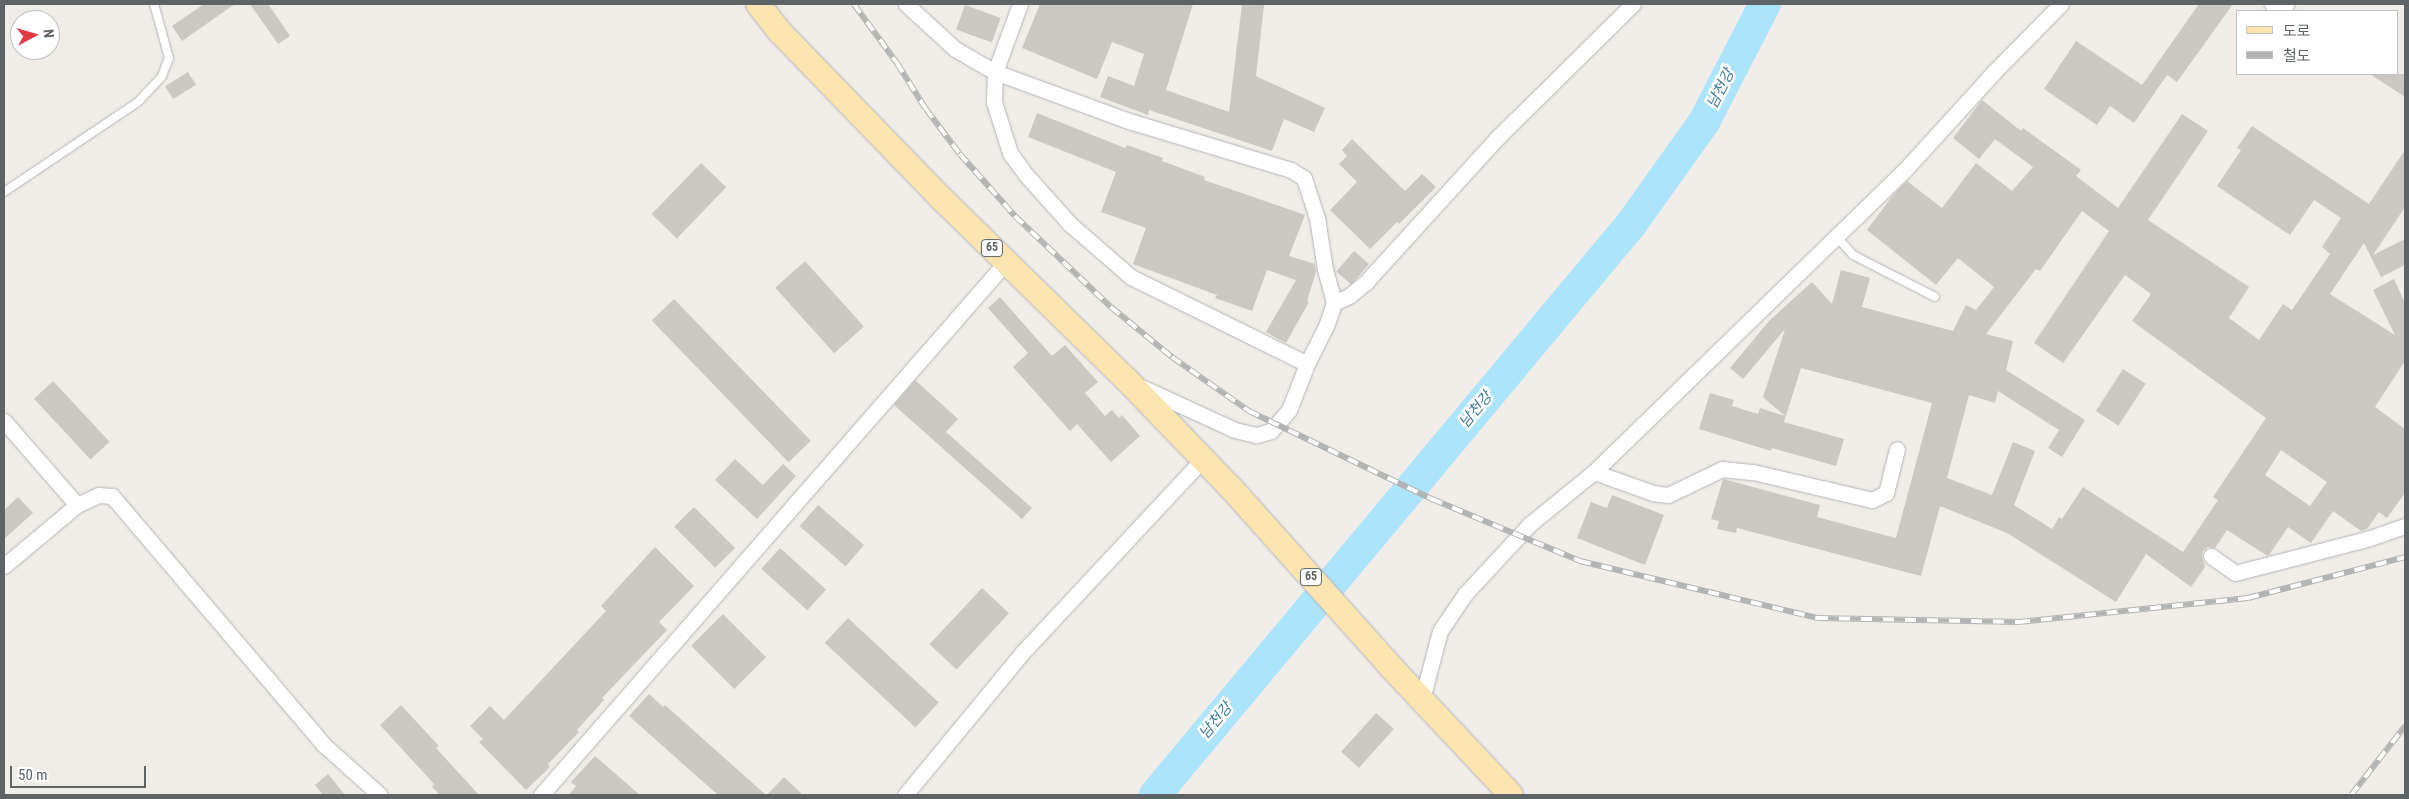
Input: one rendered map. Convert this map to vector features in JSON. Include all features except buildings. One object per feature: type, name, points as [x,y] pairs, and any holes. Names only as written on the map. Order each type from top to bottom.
[{"type":"main road","name":"65","points":[[758,4],[788,40],[1006,262],[1127,380],[1231,488],[1391,667],[1511,795]]},
{"type":"street","points":[[906,4],[955,49],[995,72],[1129,121],[1291,170],[1304,178],[1317,218],[1325,269],[1334,302],[1326,326],[1307,364],[1290,410],[1271,431],[1256,435],[1235,430],[1127,380]]},
{"type":"street","points":[[1020,4],[995,72],[994,102],[1010,153],[1026,174],[1070,224],[1131,277],[1307,364]]},
{"type":"street","points":[[1334,302],[1349,296],[1366,282],[1497,138],[1633,4]]},
{"type":"street","points":[[1422,699],[1440,631],[1465,594],[1530,524],[1594,472],[1903,172],[1993,73],[2061,4]]},
{"type":"street","points":[[2272,4],[2284,7],[2286,4]]},
{"type":"street","points":[[541,795],[1006,262]]},
{"type":"street","points":[[4,422],[76,505]]},
{"type":"street","points":[[1594,472],[1653,493],[1668,495],[1681,490],[1706,475],[1722,469],[1753,472],[1872,500],[1886,493],[1897,449]]},
{"type":"street","points":[[905,795],[1023,652],[1203,459]]},
{"type":"street","points":[[4,566],[76,505],[98,494],[112,496],[324,745],[380,795]]},
{"type":"street","points":[[2211,556],[2235,573],[2370,538],[2405,526]]},
{"type":"lane","points":[[4,192],[138,102],[162,76],[168,58],[154,4]]},
{"type":"lane","points":[[1836,236],[1853,255],[1935,297]]},
{"type":"waterway","name":"남천강","points":[[1155,795],[1632,223],[1704,122],[1765,4]]},
{"type":"railway","points":[[854,4],[897,63],[926,109],[960,154],[1015,216],[1111,307],[1172,357],[1249,411],[1432,499],[1580,561],[1817,618],[2019,622],[2248,598],[2405,557]]},
{"type":"railway","points":[[2351,795],[2405,726]]}]
